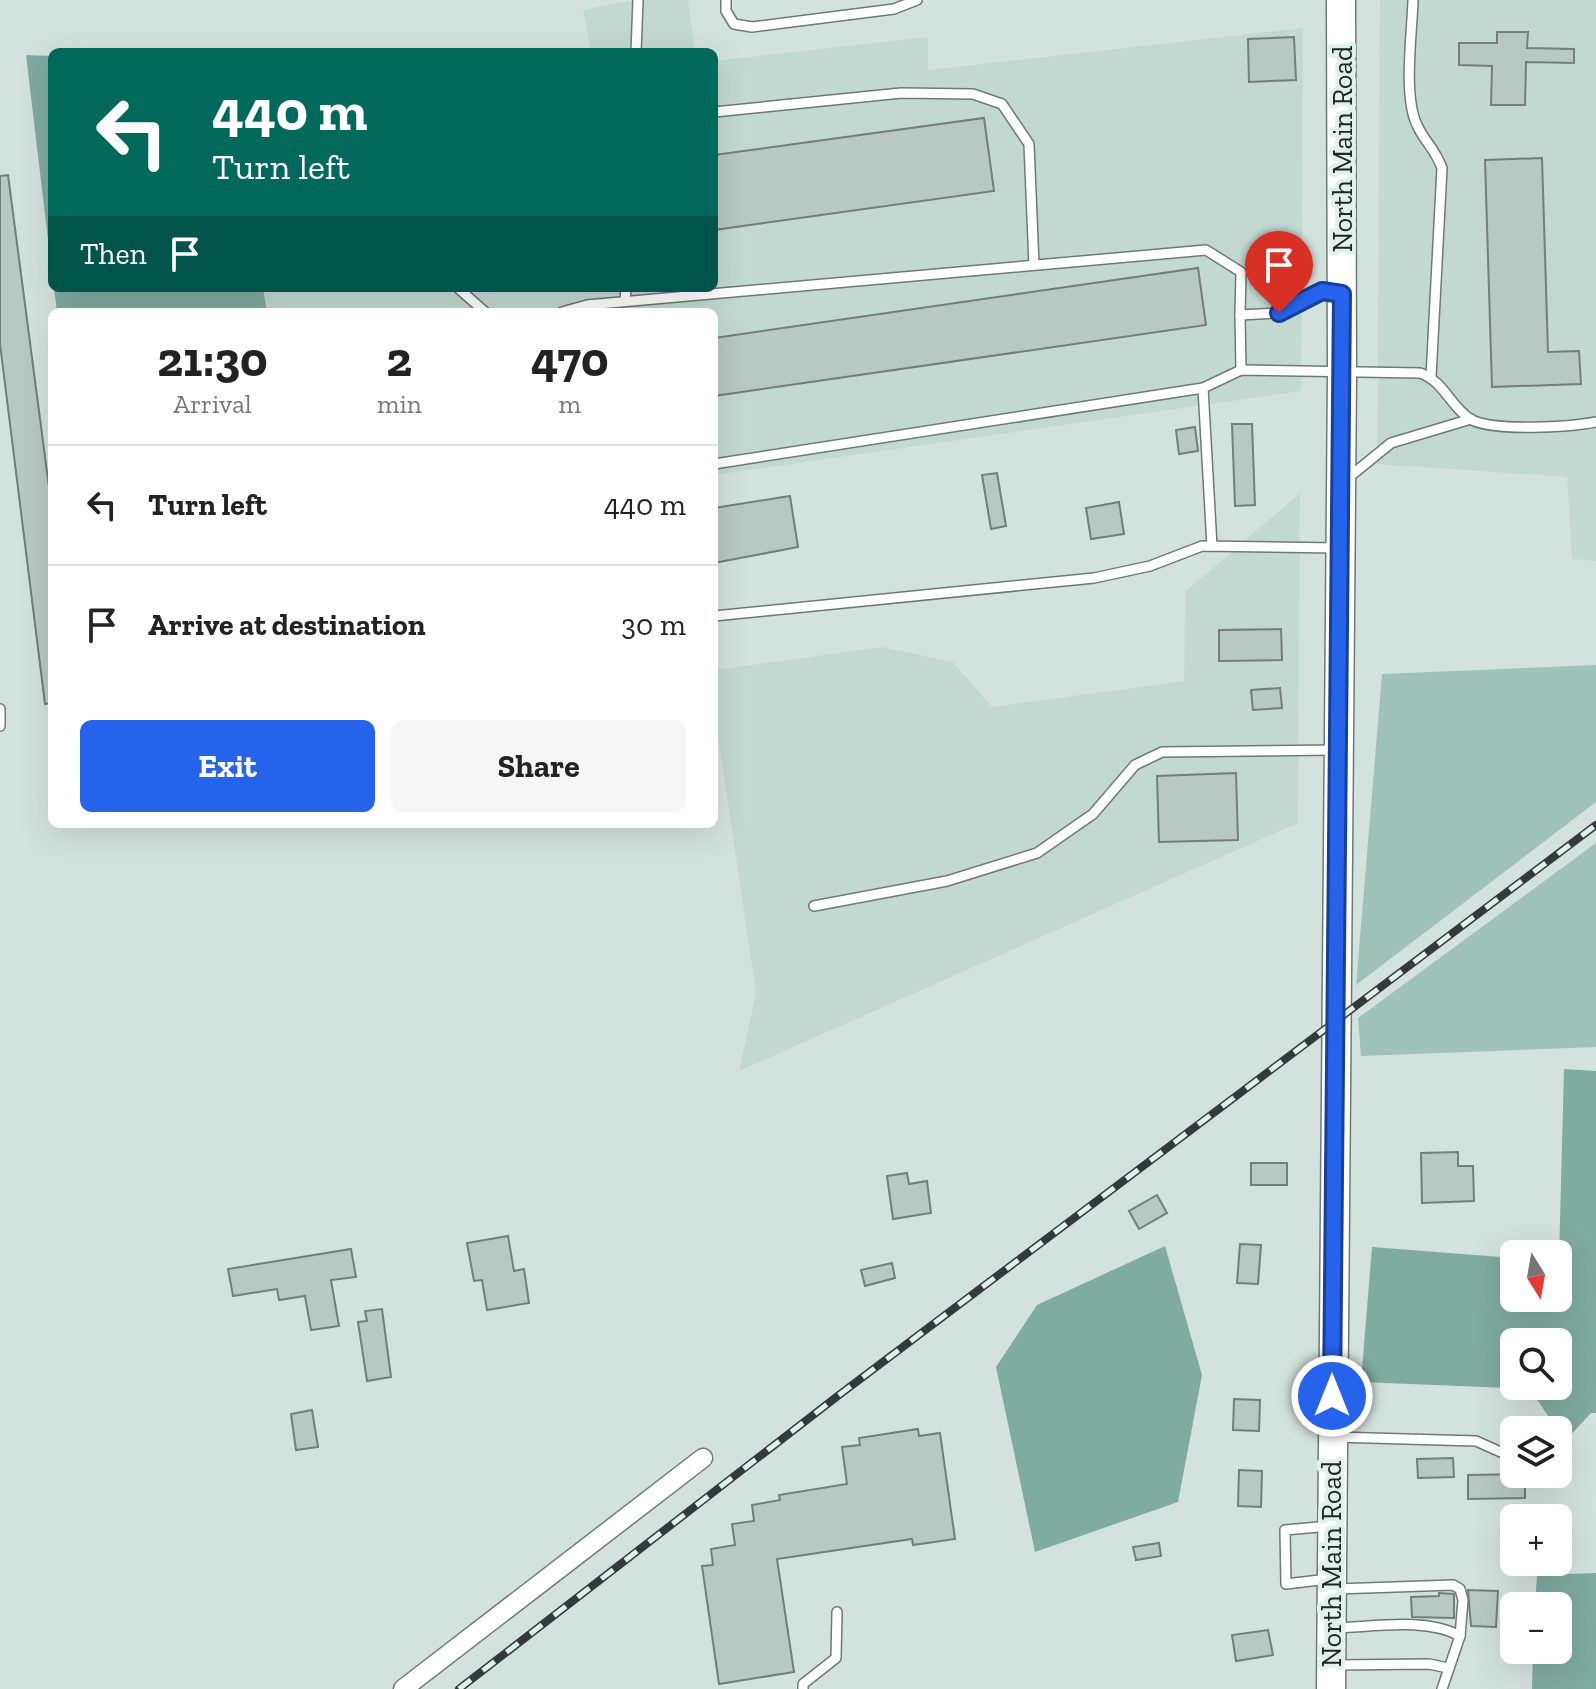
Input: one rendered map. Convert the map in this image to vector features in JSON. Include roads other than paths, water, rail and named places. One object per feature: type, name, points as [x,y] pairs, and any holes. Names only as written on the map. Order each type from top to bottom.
[{"type":"main road","name":"North Main Road","points":[[1331,1677],[1338,548],[1342,375],[1341,0]]},
{"type":"street","points":[[403,1689],[703,1458]]},
{"type":"lane","points":[[636,48],[638,0]]},
{"type":"lane","points":[[726,0],[726,11],[734,24],[752,27],[894,9],[917,0]]},
{"type":"lane","points":[[1413,0],[1411,103],[1417,127],[1434,147],[1442,168],[1431,377]]},
{"type":"lane","points":[[718,112],[901,93],[973,94],[1002,104],[1029,144],[1034,265]]},
{"type":"lane","points":[[576,308],[625,301],[1206,250],[1241,272],[1241,370]]},
{"type":"lane","points":[[1240,315],[1279,313],[1322,291],[1342,294]]},
{"type":"lane","points":[[462,292],[480,308]]},
{"type":"lane","points":[[625,301],[626,292]]},
{"type":"lane","points":[[718,463],[1203,388],[1241,370],[1342,375],[1405,371],[1431,377],[1471,419]]},
{"type":"lane","points":[[1203,388],[1212,546]]},
{"type":"lane","points":[[1340,486],[1391,443],[1471,419],[1503,425],[1579,426],[1596,422]]},
{"type":"lane","points":[[718,616],[1094,578],[1150,566],[1202,546],[1338,548]]},
{"type":"lane","points":[[0,709],[0,726]]},
{"type":"lane","points":[[814,906],[947,881],[1037,853],[1093,814],[1135,765],[1162,752],[1337,750]]},
{"type":"lane","points":[[1332,1437],[1476,1441],[1500,1452]]},
{"type":"lane","points":[[1332,1526],[1285,1530],[1286,1584],[1453,1585],[1460,1589],[1463,1600],[1460,1636],[1442,1689]]},
{"type":"lane","points":[[803,1689],[803,1684],[836,1658],[837,1612]]},
{"type":"lane","points":[[1331,1628],[1429,1626],[1446,1628],[1460,1636]]},
{"type":"lane","points":[[1331,1677],[1429,1664],[1448,1668]]},
{"type":"railway","points":[[459,1689],[839,1395],[1596,825]]}]
